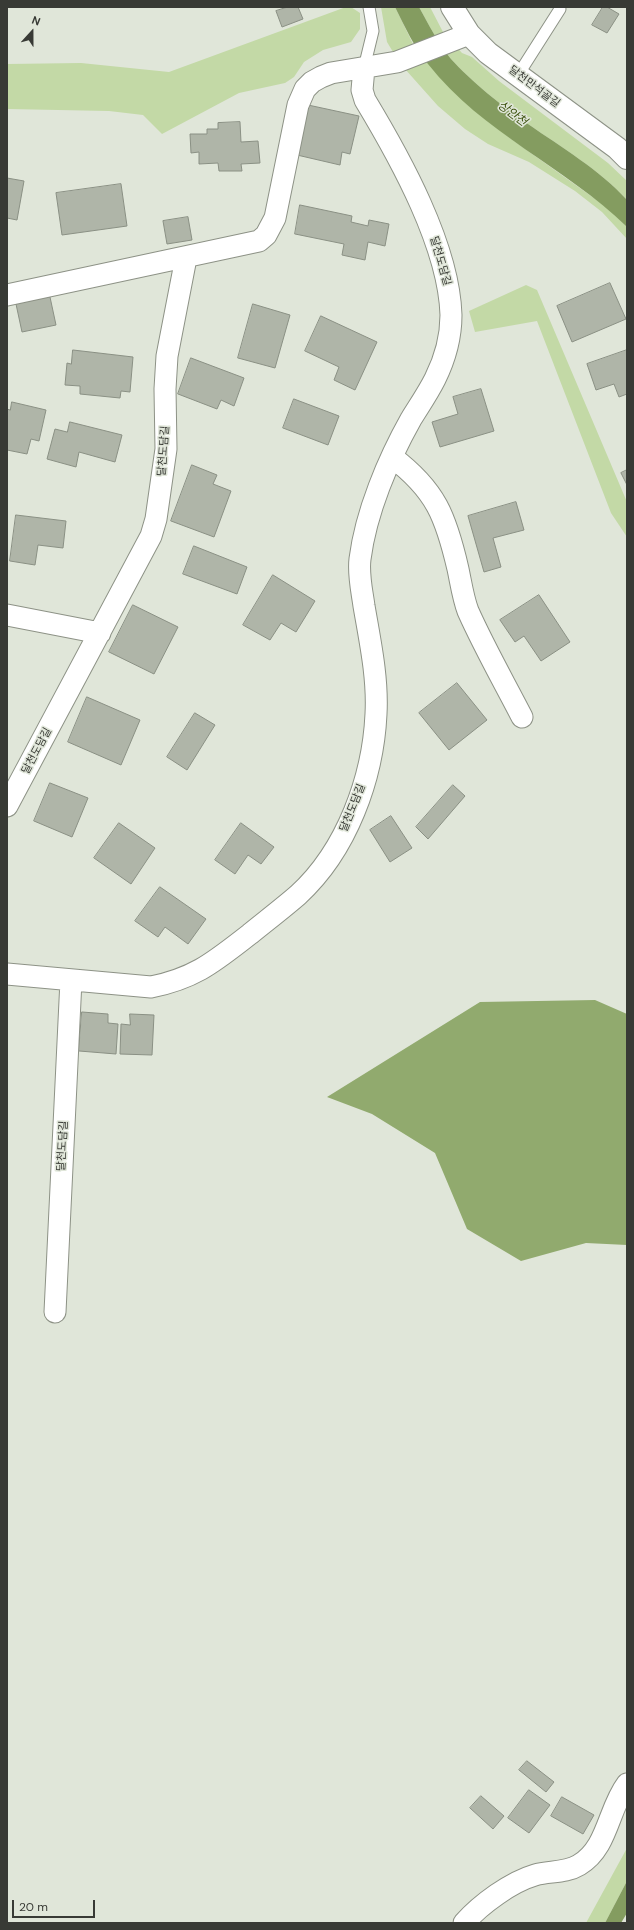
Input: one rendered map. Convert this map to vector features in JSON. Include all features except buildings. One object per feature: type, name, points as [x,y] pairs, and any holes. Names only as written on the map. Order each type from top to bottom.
[{"type":"street","name":"달천만석골길","points":[[452,7],[462,37],[488,52],[617,148],[627,158]]},
{"type":"street","points":[[7,295],[255,243],[266,234],[275,218],[287,152],[300,98],[312,82],[331,73],[397,62],[462,37]]},
{"type":"street","name":"달천도담길","points":[[7,974],[151,987],[172,983],[196,974],[218,959],[300,893],[328,860],[347,827],[361,796],[372,754],[376,712],[373,664],[359,562],[364,536],[392,457],[444,359],[449,339],[451,316],[449,291],[428,220],[404,171],[365,100],[362,90],[364,68]]},
{"type":"street","name":"달천도담길","points":[[7,806],[13,784],[100,633],[144,552],[156,518],[166,449],[165,389],[167,356],[186,258]]},
{"type":"street","points":[[392,457],[413,472],[442,514],[450,536],[467,609],[522,717]]},
{"type":"street","points":[[7,615],[100,633]]},
{"type":"street","name":"달천도담길","points":[[55,1312],[71,980]]},
{"type":"street","points":[[464,1923],[487,1902],[523,1879],[552,1871],[566,1870],[580,1865],[600,1844],[618,1801],[627,1784]]},
{"type":"lane","points":[[364,68],[373,31],[369,7]]},
{"type":"lane","points":[[518,75],[560,9]]},
{"type":"shaded area","points":[[346,7],[351,7],[360,13],[360,29],[351,42],[323,50],[304,62],[294,77],[285,83],[239,93],[162,134],[143,115],[109,111],[7,109],[7,64],[81,63],[169,72]]},
{"type":"shaded area","points":[[381,7],[395,7],[413,44],[470,107],[514,141],[605,206],[627,227],[627,239],[602,212],[575,191],[529,162],[488,144],[465,129],[438,106],[405,69],[387,42]]},
{"type":"shaded area","points":[[419,7],[430,7],[443,32],[462,53],[472,57],[499,81],[608,163],[627,181],[627,200],[593,169],[519,118],[467,75],[446,53]]},
{"type":"shaded area","points":[[526,285],[537,290],[627,502],[627,537],[611,513],[537,321],[475,332],[469,311]]},
{"type":"shaded area","points":[[595,1000],[627,1014],[627,1245],[586,1243],[521,1261],[467,1229],[435,1153],[372,1114],[327,1097],[480,1002]]},
{"type":"shaded area","points":[[627,1848],[627,1881],[605,1923],[586,1923]]},
{"type":"water","name":"상안천","points":[[395,7],[419,7],[446,53],[467,75],[519,118],[580,159],[616,189],[627,200],[627,227],[578,186],[473,110],[450,88],[418,51]]},
{"type":"water","points":[[627,1881],[627,1913],[621,1923],[605,1923]]}]
